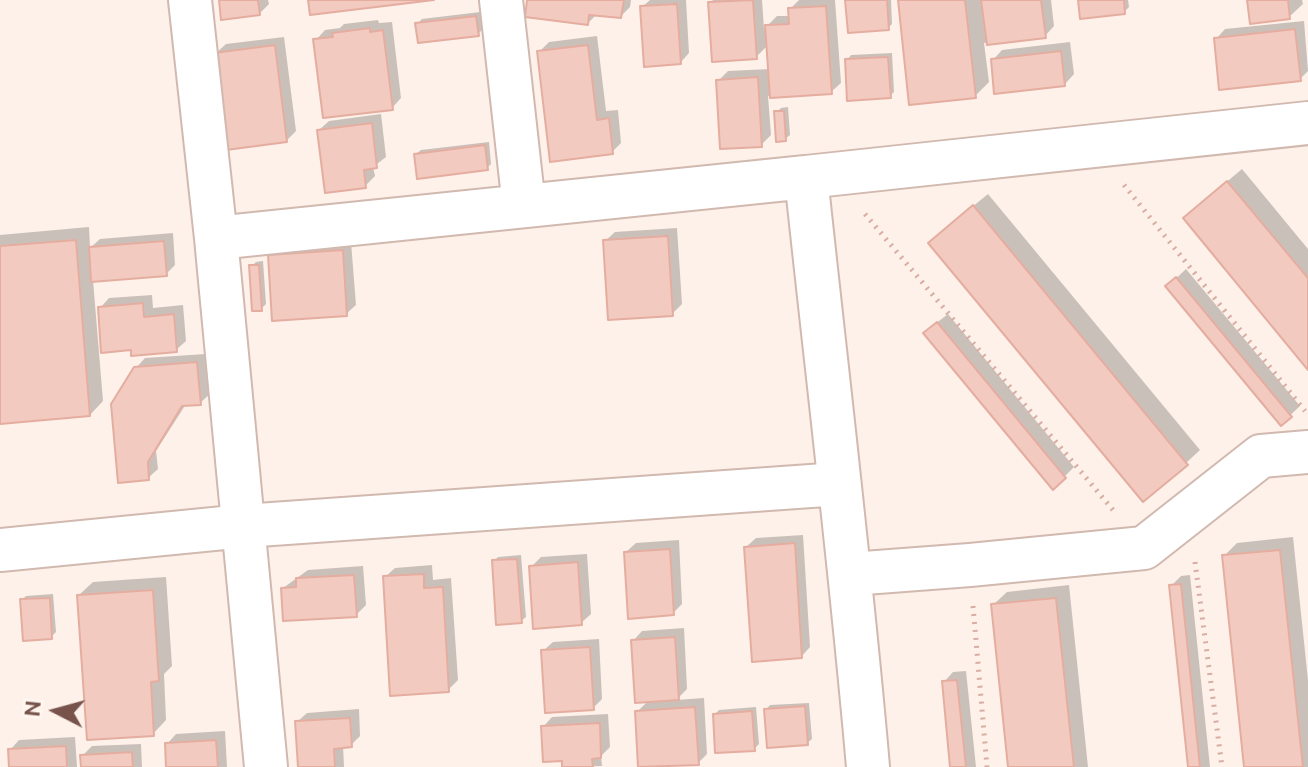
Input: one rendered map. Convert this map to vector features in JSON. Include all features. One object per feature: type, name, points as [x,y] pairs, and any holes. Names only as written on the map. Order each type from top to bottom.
[{"type":"street","points":[[190,0],[216,238],[266,767]]},
{"type":"street","points":[[501,0],[524,206]]},
{"type":"street","points":[[216,238],[1308,123]]},
{"type":"street","points":[[806,177],[851,574],[868,767]]},
{"type":"street","points":[[851,574],[1144,548],[1261,456],[1308,452]]},
{"type":"street","points":[[0,550],[244,526],[839,484]]},
{"type":"path","points":[[1116,175],[1308,415]]},
{"type":"path","points":[[858,206],[1144,548]]},
{"type":"path","points":[[1189,513],[1222,767]]},
{"type":"path","points":[[970,565],[987,767]]},
{"type":"building","points":[[219,0],[258,0],[260,15],[221,20]]},
{"type":"building","points":[[308,0],[434,0],[310,15]]},
{"type":"building","points":[[527,0],[624,0],[621,18],[589,15],[588,25],[525,17]]},
{"type":"building","points":[[753,0],[757,59],[712,62],[708,2]]},
{"type":"building","points":[[845,0],[887,0],[889,30],[848,33]]},
{"type":"building","points":[[898,0],[965,0],[976,98],[909,105]]},
{"type":"building","points":[[981,0],[1041,0],[1046,38],[987,45]]},
{"type":"building","points":[[1078,0],[1124,0],[1125,14],[1080,19]]},
{"type":"building","points":[[1247,0],[1288,0],[1290,19],[1250,24]]},
{"type":"building","points":[[677,4],[681,64],[644,67],[640,6]]},
{"type":"building","points":[[826,6],[832,94],[770,98],[765,25],[789,24],[788,8]]},
{"type":"building","points":[[476,16],[479,36],[418,43],[415,23]]},
{"type":"building","points":[[370,28],[370,32],[383,30],[393,110],[323,118],[313,39]]},
{"type":"building","points":[[1295,29],[1301,81],[1219,90],[1214,38]]},
{"type":"building","points":[[275,45],[287,142],[226,150],[214,53]]},
{"type":"building","points":[[588,45],[597,120],[609,118],[613,154],[550,162],[537,51]]},
{"type":"building","points":[[1061,51],[1065,86],[994,94],[991,59]]},
{"type":"building","points":[[888,57],[891,98],[847,101],[845,59]]},
{"type":"building","points":[[758,77],[762,147],[720,149],[716,80]]},
{"type":"building","points":[[774,111],[784,111],[786,141],[776,142]]},
{"type":"building","points":[[372,123],[377,168],[364,170],[366,188],[325,193],[317,130]]},
{"type":"building","points":[[485,145],[488,170],[417,179],[414,154]]},
{"type":"building","points":[[1227,181],[1308,278],[1308,370],[1183,218]]},
{"type":"building","points":[[973,205],[1188,465],[1143,502],[928,243]]},
{"type":"building","points":[[668,236],[673,316],[608,320],[603,240]]},
{"type":"building","points":[[76,240],[90,416],[0,424],[0,246]]},
{"type":"building","points":[[164,241],[167,276],[91,282],[89,247]]},
{"type":"building","points":[[343,250],[347,316],[272,321],[268,255]]},
{"type":"building","points":[[249,265],[259,265],[262,311],[252,311]]},
{"type":"building","points":[[1176,277],[1292,417],[1281,426],[1165,286]]},
{"type":"building","points":[[143,303],[144,317],[174,314],[177,352],[131,356],[131,350],[101,353],[98,307]]},
{"type":"building","points":[[937,322],[1066,478],[1053,490],[923,333]]},
{"type":"building","points":[[197,362],[201,405],[182,406],[148,462],[149,480],[118,483],[111,404],[134,367]]},
{"type":"building","points":[[795,543],[802,658],[752,662],[744,547]]},
{"type":"building","points":[[670,549],[674,615],[628,619],[624,552]]},
{"type":"building","points":[[1280,550],[1303,767],[1244,767],[1222,555]]},
{"type":"building","points":[[517,559],[522,623],[496,625],[492,560]]},
{"type":"building","points":[[578,562],[582,625],[533,629],[529,566]]},
{"type":"building","points":[[424,574],[424,588],[443,587],[449,692],[390,696],[383,576]]},
{"type":"building","points":[[354,575],[357,617],[283,621],[281,588],[296,587],[296,578]]},
{"type":"building","points":[[1181,584],[1200,767],[1188,767],[1169,585]]},
{"type":"building","points":[[153,590],[159,681],[151,682],[154,736],[87,740],[77,595]]},
{"type":"building","points":[[50,598],[52,639],[23,641],[20,599]]},
{"type":"building","points":[[1056,598],[1074,767],[1008,767],[991,604]]},
{"type":"building","points":[[675,637],[679,700],[635,703],[631,640]]},
{"type":"building","points":[[590,647],[594,710],[545,713],[541,650]]},
{"type":"building","points":[[957,680],[966,767],[950,767],[942,681]]},
{"type":"building","points":[[805,706],[808,745],[767,748],[764,709]]},
{"type":"building","points":[[695,707],[699,765],[638,767],[635,711]]},
{"type":"building","points":[[752,711],[755,751],[715,753],[713,714]]},
{"type":"building","points":[[350,718],[352,747],[334,749],[335,767],[298,767],[295,721]]},
{"type":"building","points":[[600,723],[601,758],[592,759],[593,767],[562,767],[562,761],[543,762],[541,726]]},
{"type":"building","points":[[216,740],[218,767],[166,767],[165,743]]},
{"type":"building","points":[[66,746],[67,767],[9,767],[8,749]]},
{"type":"building","points":[[132,752],[133,767],[81,767],[80,755]]}]
